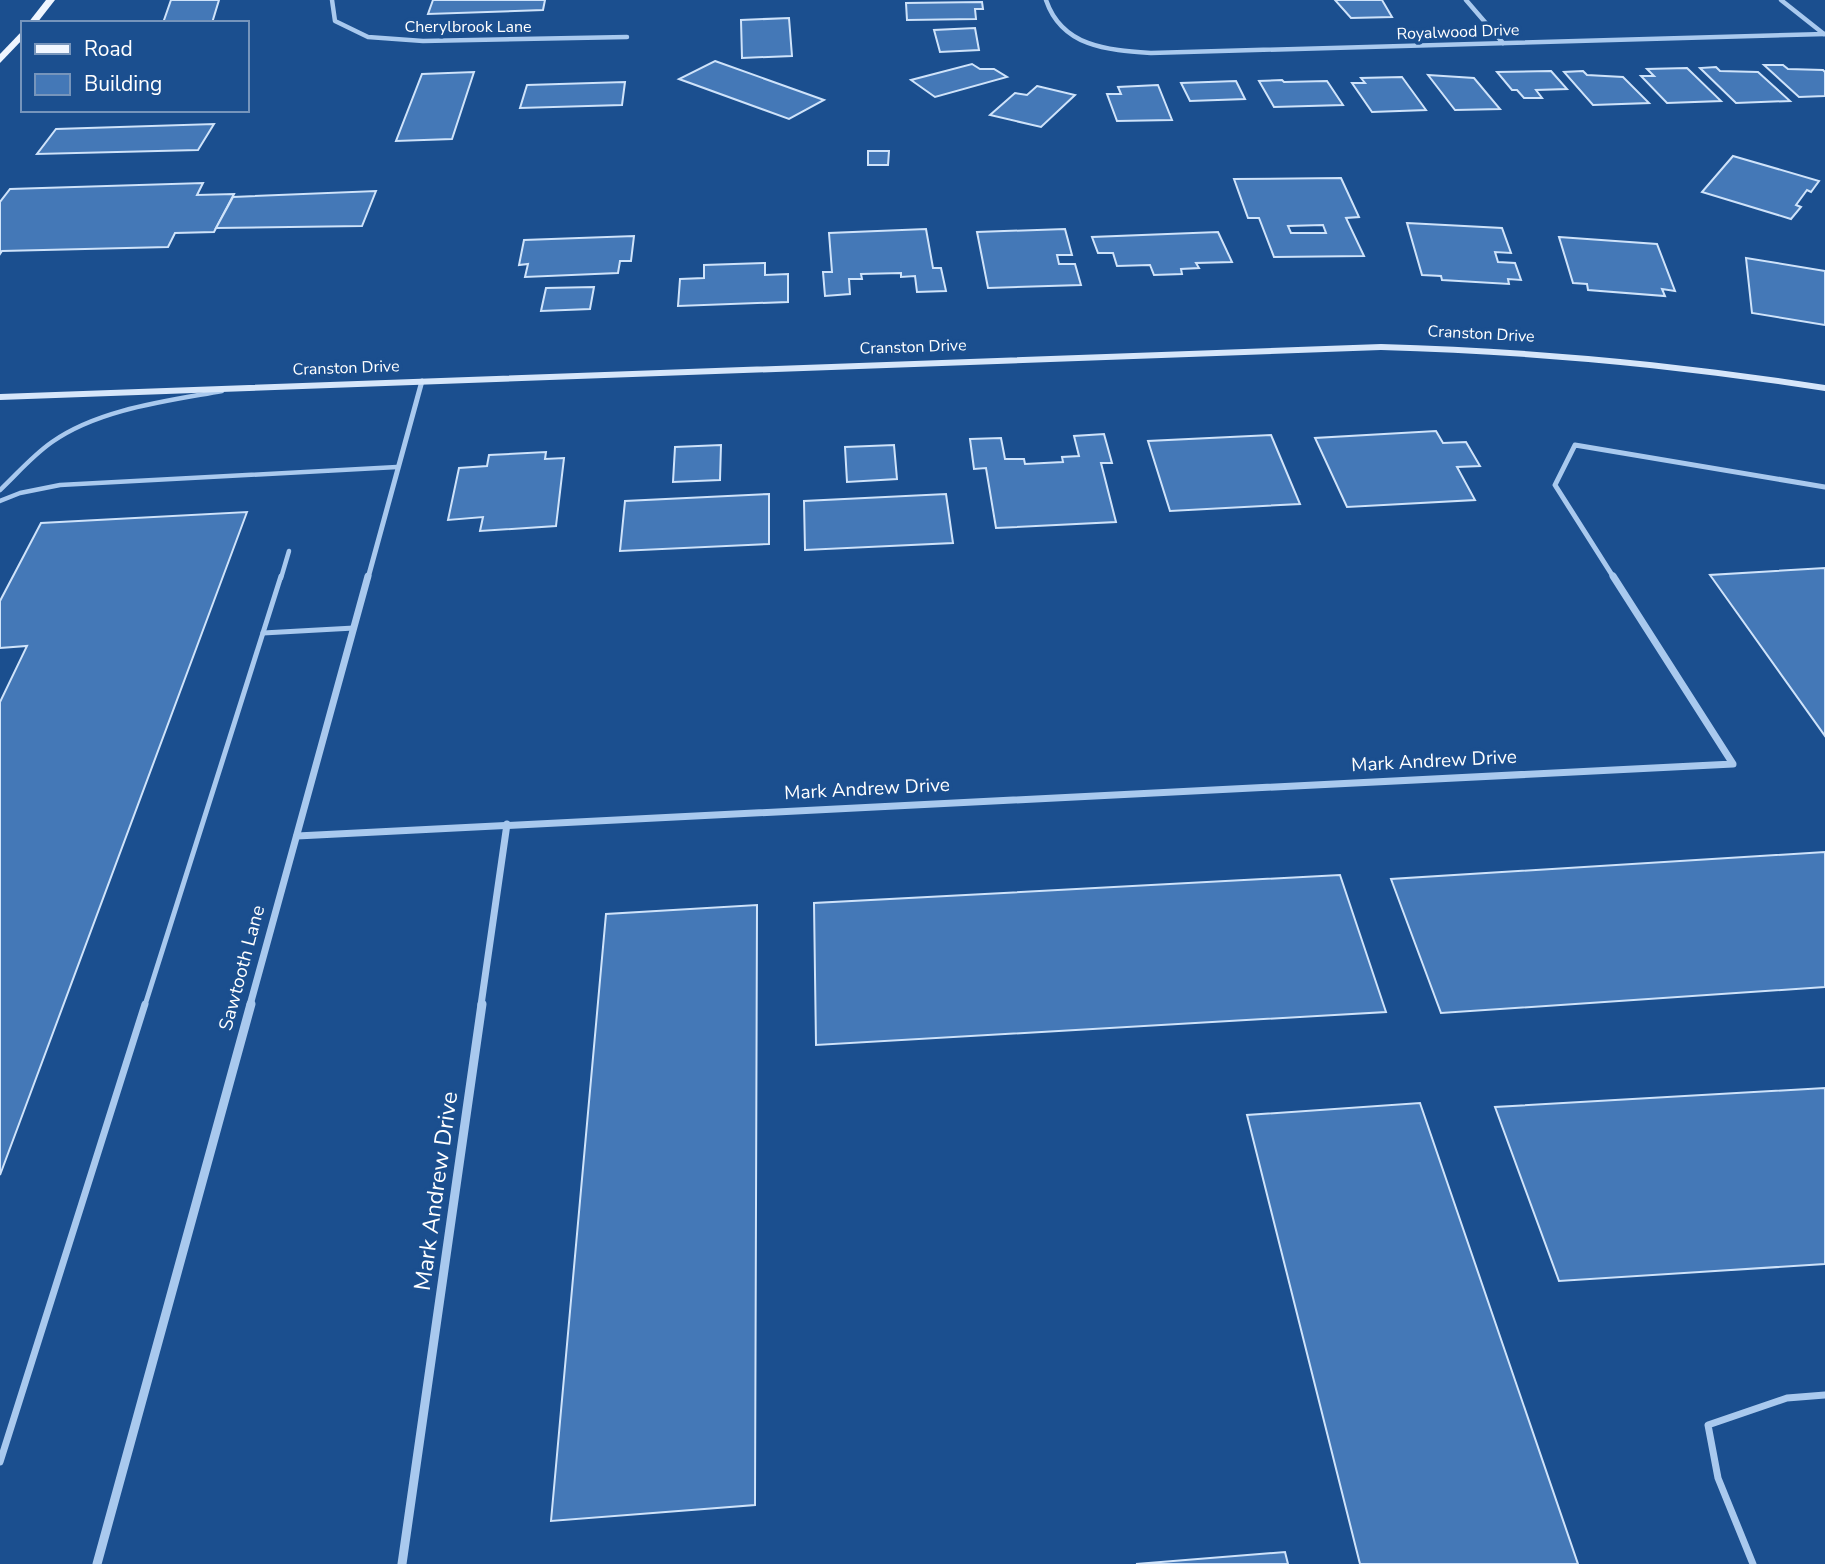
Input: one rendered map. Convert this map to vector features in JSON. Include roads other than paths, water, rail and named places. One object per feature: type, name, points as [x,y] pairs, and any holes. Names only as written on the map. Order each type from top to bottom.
[{"type":"main road","points":[[34,21],[51,0]]},
{"type":"main road","points":[[0,60],[21,35]]},
{"type":"street","name":"Cherylbrook Lane","points":[[332,0],[334,21],[368,37],[423,41],[627,37]]},
{"type":"street","name":"Royalwood Drive","points":[[1046,0],[1051,20],[1067,33],[1094,44],[1129,52],[1824,34]]},
{"type":"street","points":[[1466,0],[1503,43]]},
{"type":"street","points":[[1781,0],[1824,34]]},
{"type":"street","name":"Cranston Drive","points":[[0,397],[1381,347],[1502,350],[1605,358],[1825,388]]},
{"type":"street","name":"Sawtooth Lane","points":[[97,1564],[422,381]]},
{"type":"street","name":"Mark Andrew Drive","points":[[297,836],[1733,764],[1555,485],[1575,444],[1825,487]]},
{"type":"street","name":"Mark Andrew Drive","points":[[402,1564],[507,824]]},
{"type":"lane","points":[[0,490],[40,451],[59,437],[86,425],[191,397],[250,387]]},
{"type":"lane","points":[[0,501],[20,493],[60,485],[397,467]]},
{"type":"lane","points":[[0,1462],[289,551]]},
{"type":"lane","points":[[263,633],[354,628]]},
{"type":"lane","points":[[1754,1564],[1718,1478],[1708,1425],[1787,1398],[1825,1395]]}]
